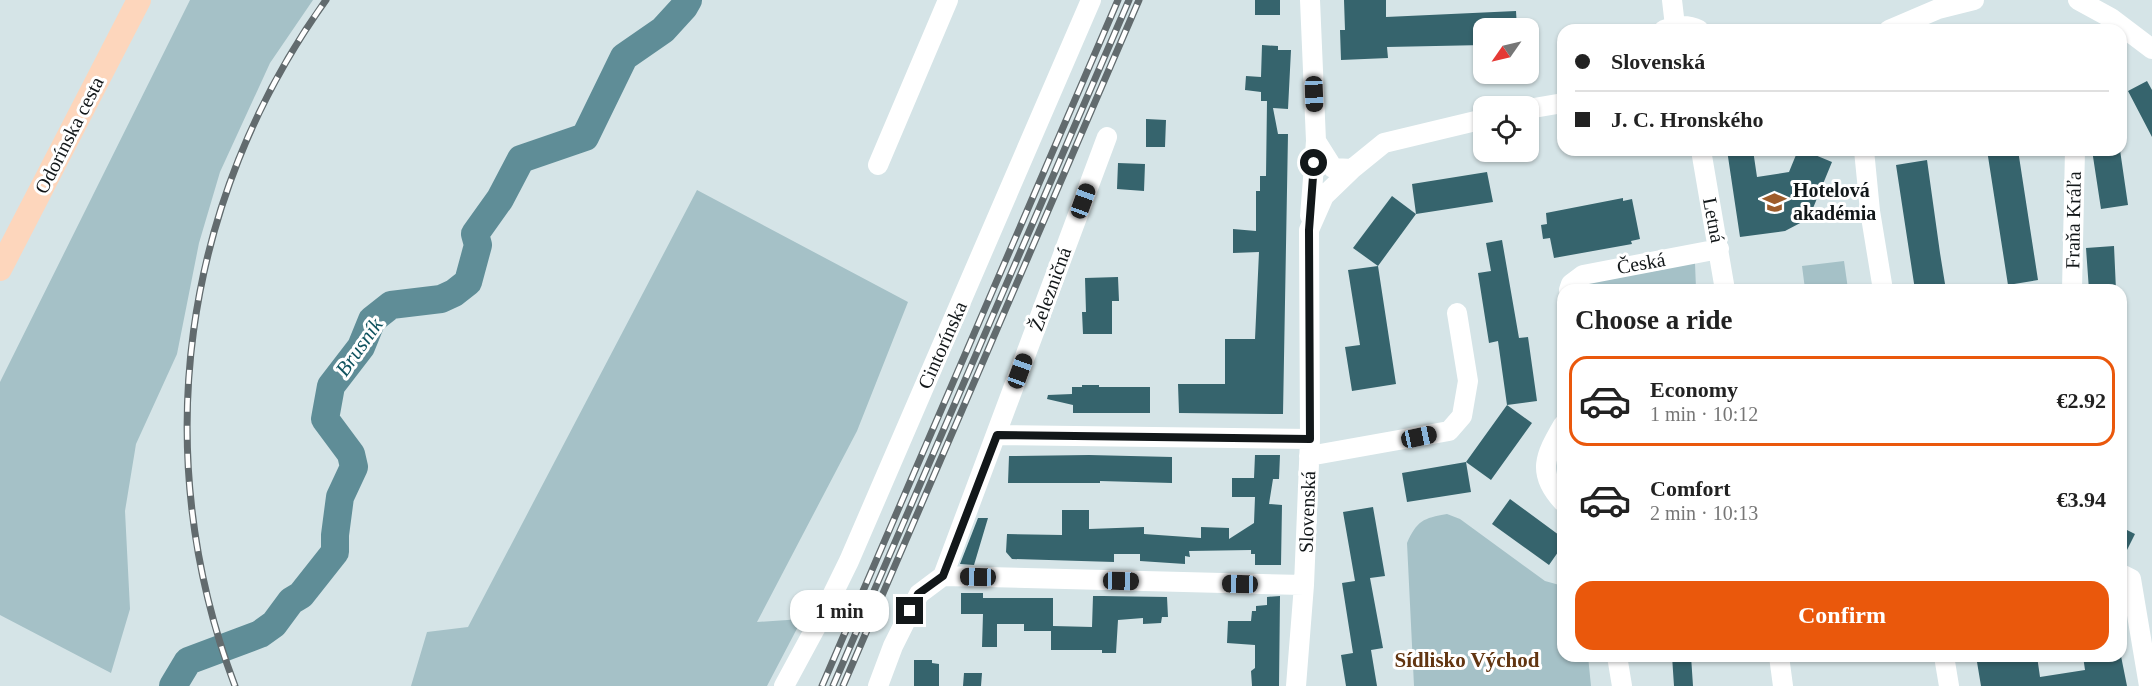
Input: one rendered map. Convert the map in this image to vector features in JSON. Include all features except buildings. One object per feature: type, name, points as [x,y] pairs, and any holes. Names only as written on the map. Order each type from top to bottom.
[{"type":"main road","name":"Odorínska cesta","points":[[0,269],[139,0]]},
{"type":"street","points":[[878,165],[948,0]]},
{"type":"street","name":"Cintorínska","points":[[784,686],[829,603],[857,542],[1091,0]]},
{"type":"street","name":"Slovenská","points":[[1296,686],[1304,585],[1309,447],[1309,230],[1316,141],[1310,0]]},
{"type":"street","points":[[1669,24],[1672,0]]},
{"type":"street","points":[[1903,24],[1938,9],[1974,0]]},
{"type":"street","points":[[2078,0],[2112,16]]},
{"type":"street","points":[[2127,28],[2152,49]]},
{"type":"street","points":[[1539,107],[1557,104]]},
{"type":"street","name":"Slovenská","points":[[1309,230],[1324,195],[1384,143],[1473,122]]},
{"type":"street","name":"Železničná","points":[[943,576],[1107,137]]},
{"type":"street","name":"Slovenská","points":[[1316,141],[1333,168],[1352,169]]},
{"type":"street","name":"Letná","points":[[1702,156],[1724,284]]},
{"type":"street","points":[[1864,156],[1882,284]]},
{"type":"street","name":"Fraňa Kráľa","points":[[2072,284],[2074,156]]},
{"type":"street","name":"Česká","points":[[1571,284],[1583,275],[1719,249]]},
{"type":"street","points":[[997,435],[1309,447],[1449,431],[1462,416],[1468,381],[1457,313]]},
{"type":"street","points":[[1557,437],[1544,472],[1551,489],[1557,496]]},
{"type":"street","points":[[878,686],[893,646],[918,594],[943,576],[1304,585]]},
{"type":"street","points":[[2127,577],[2131,579],[2149,686]]},
{"type":"street","points":[[1618,662],[1622,686]]},
{"type":"street","points":[[1780,662],[1783,686]]},
{"type":"street","points":[[1945,662],[1949,686]]},
{"type":"shaded area","points":[[190,0],[313,0],[270,63],[220,172],[199,243],[177,354],[136,444],[125,511],[130,609],[111,673],[0,615],[0,382]]},
{"type":"shaded area","points":[[697,190],[908,302],[857,431],[757,622],[802,619],[767,686],[411,686],[427,632],[468,627]]},
{"type":"shaded area","points":[[1844,261],[1847,284],[1804,284],[1802,266]]},
{"type":"shaded area","points":[[1695,263],[1696,284],[1588,284],[1592,280]]},
{"type":"shaded area","points":[[1447,514],[1460,519],[1545,581],[1557,584],[1557,662],[1589,662],[1591,686],[1414,686],[1407,543],[1418,525],[1432,517]]},
{"type":"waterway","name":"Brusník","points":[[173,686],[188,661],[260,634],[274,624],[291,601],[301,595],[335,552],[340,497],[354,467],[351,454],[325,419],[331,386],[361,347],[372,320],[391,305],[441,299],[454,293],[468,282],[478,245],[475,234],[500,199],[521,159],[585,137],[624,57],[663,30],[688,0]]},
{"type":"railway","points":[[235,686],[208,598],[192,509],[187,420],[194,331],[211,244],[239,159],[277,78],[326,0]]},
{"type":"railway","points":[[822,686],[1118,0]]},
{"type":"railway","points":[[833,686],[1129,0]]},
{"type":"railway","points":[[843,686],[1139,0]]},
{"type":"place","name":"Hotelová akadémia","points":[[1775,202]]},
{"type":"district","name":"Sídlisko Východ","points":[[1467,660]]},
{"type":"route","points":[[910,611],[918,594],[943,576],[997,435],[1310,439],[1309,230],[1314,163]]}]
